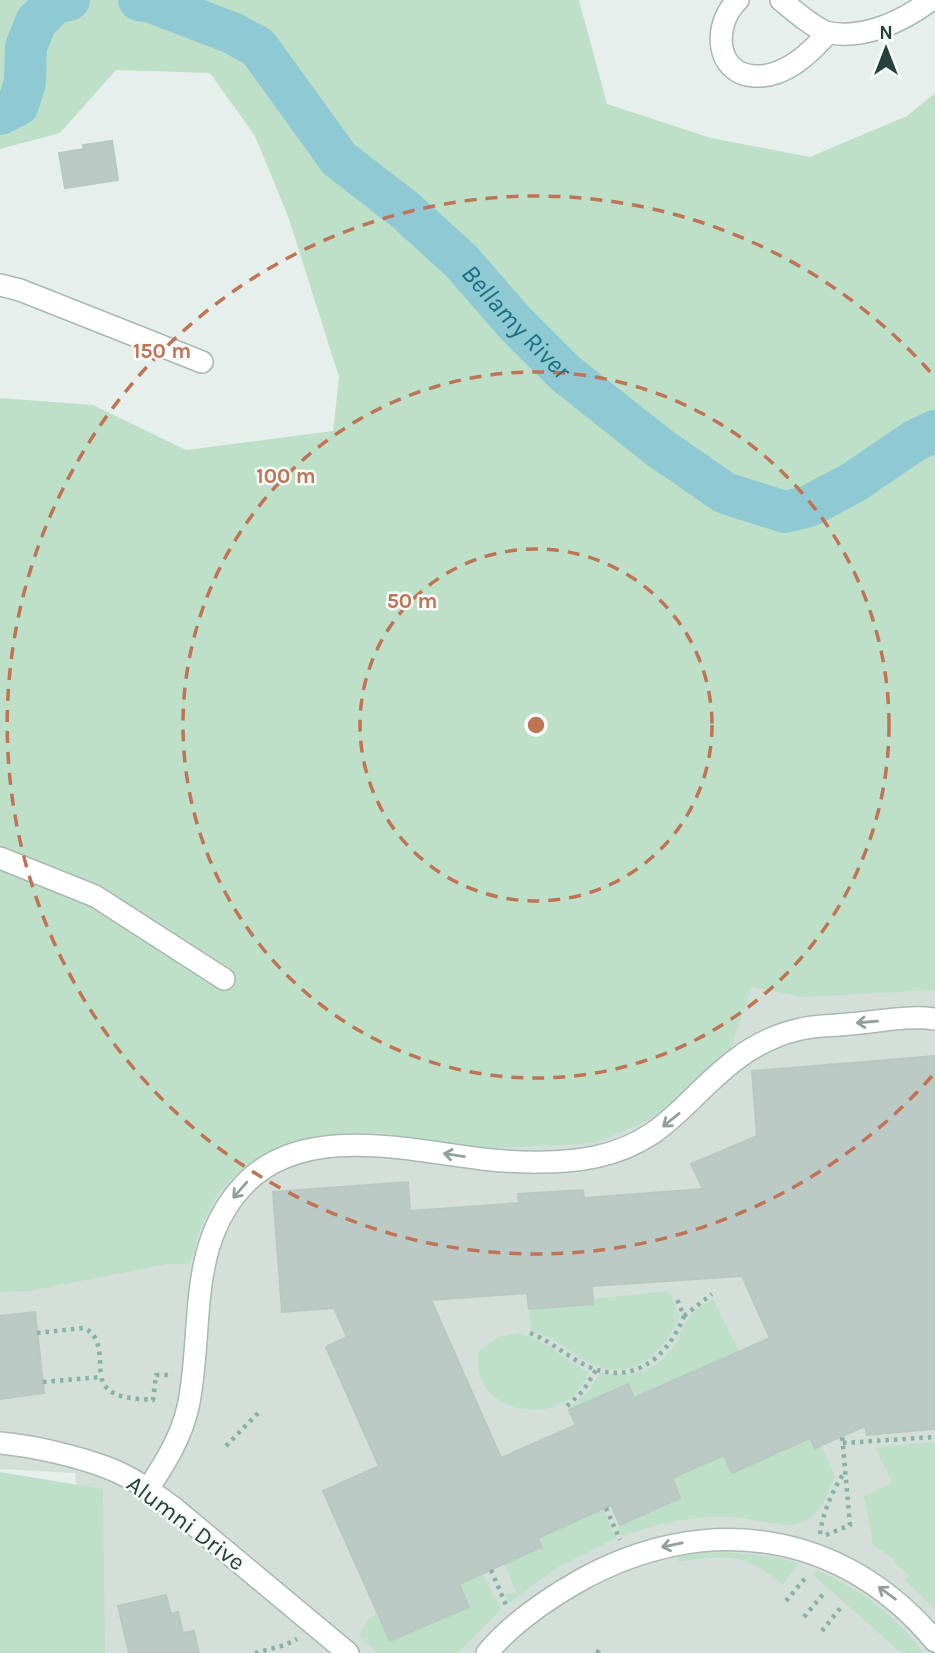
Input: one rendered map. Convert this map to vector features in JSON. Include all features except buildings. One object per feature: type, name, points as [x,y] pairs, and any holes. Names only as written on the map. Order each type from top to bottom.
[{"type":"street","points":[[738,0],[728,9],[720,38],[723,53],[730,64],[743,73],[753,76],[770,74],[791,65],[810,53],[828,33]]},
{"type":"street","points":[[781,0],[828,33],[851,33],[882,27],[908,17],[931,0]]},
{"type":"street","points":[[0,285],[20,290],[202,362]]},
{"type":"street","points":[[0,858],[95,896],[224,979]]},
{"type":"street","points":[[148,1489],[178,1441],[187,1409],[192,1386],[200,1279],[213,1237],[236,1194],[256,1173],[270,1164],[302,1152],[359,1144],[401,1146],[485,1160],[555,1161],[596,1157],[635,1144],[667,1124],[739,1057],[767,1041],[801,1029],[906,1019],[935,1019]]},
{"type":"street","name":"Alumni Drive","points":[[0,1443],[109,1468],[148,1489],[348,1653]]},
{"type":"street","points":[[486,1653],[502,1635],[529,1613],[591,1574],[633,1555],[672,1544],[712,1539],[746,1540],[797,1549],[836,1562],[893,1598],[935,1641]]},
{"type":"path","points":[[530,1334],[551,1342],[596,1370],[621,1373],[645,1366],[667,1348],[677,1334],[684,1316],[712,1293]]},
{"type":"path","points":[[676,1297],[684,1316]]},
{"type":"path","points":[[37,1333],[83,1328],[89,1330],[97,1339],[103,1387],[126,1398],[153,1400],[156,1375],[177,1375],[177,1387]]},
{"type":"path","points":[[567,1406],[583,1391],[596,1370]]},
{"type":"path","points":[[43,1382],[101,1377]]},
{"type":"path","points":[[226,1446],[258,1413]]},
{"type":"path","points":[[842,1435],[850,1525],[820,1537],[826,1510],[845,1471]]},
{"type":"path","points":[[843,1443],[935,1437]]},
{"type":"path","points":[[606,1508],[620,1540]]},
{"type":"path","points":[[491,1570],[508,1609]]},
{"type":"path","points":[[786,1601],[807,1576]]},
{"type":"path","points":[[804,1617],[825,1592]]},
{"type":"path","points":[[822,1631],[842,1606]]},
{"type":"path","points":[[255,1653],[290,1643],[302,1632]]},
{"type":"shaded area","points":[[0,458],[935,461],[935,1653],[98,1653],[75,1473],[0,1469]]},
{"type":"green space","points":[[0,0],[579,0],[607,104],[711,138],[810,157],[907,116],[935,93],[935,990],[805,997],[752,987],[729,1054],[655,1117],[597,1143],[483,1149],[378,1132],[280,1145],[246,1166],[218,1193],[200,1229],[190,1264],[167,1264],[29,1291],[0,1292],[0,398],[93,405],[186,450],[333,431],[339,377],[289,219],[255,136],[210,73],[116,70],[60,133],[0,149]]},
{"type":"green space","points":[[669,1291],[680,1316],[666,1341],[656,1352],[635,1366],[607,1369],[592,1364],[548,1337],[531,1331],[529,1309],[593,1305],[593,1299]]},
{"type":"green space","points":[[713,1299],[739,1352],[634,1398],[628,1385],[568,1409],[587,1393],[600,1373],[643,1371],[660,1361],[676,1343],[690,1316]]},
{"type":"green space","points":[[519,1333],[538,1340],[589,1372],[574,1395],[559,1405],[526,1409],[509,1405],[495,1397],[484,1385],[478,1370],[479,1351],[498,1337]]},
{"type":"green space","points":[[810,1438],[815,1448],[821,1445],[835,1476],[817,1512],[804,1522],[792,1525],[732,1517],[704,1517],[662,1524],[621,1536],[617,1527],[680,1498],[672,1478],[724,1455],[732,1473]]},
{"type":"green space","points":[[935,1442],[935,1609],[905,1580],[909,1575],[894,1559],[873,1545],[864,1496],[892,1483],[875,1447]]},
{"type":"green space","points":[[0,1472],[103,1489],[105,1653],[0,1653]]},
{"type":"green space","points":[[603,1509],[616,1538],[555,1569],[509,1603],[505,1594],[516,1592],[505,1564],[542,1548],[538,1538]]},
{"type":"green space","points":[[723,1552],[768,1556],[799,1563],[783,1585],[770,1574],[734,1558],[679,1562],[678,1556]]},
{"type":"green space","points":[[817,1570],[876,1604],[901,1626],[923,1653],[898,1650],[813,1575]]},
{"type":"green space","points":[[483,1574],[501,1609],[458,1653],[379,1653],[359,1636],[367,1621],[377,1612],[390,1641],[468,1607],[459,1584]]},
{"type":"waterway","name":"Bellamy River","points":[[0,114],[18,105],[25,82],[26,47],[36,22],[53,4],[69,0]]},
{"type":"waterway","name":"Bellamy River","points":[[139,0],[151,2],[232,33],[258,47],[339,159],[405,210],[461,261],[515,323],[565,373],[661,449],[725,493],[785,512],[809,506],[854,482],[914,441],[935,431]]}]
